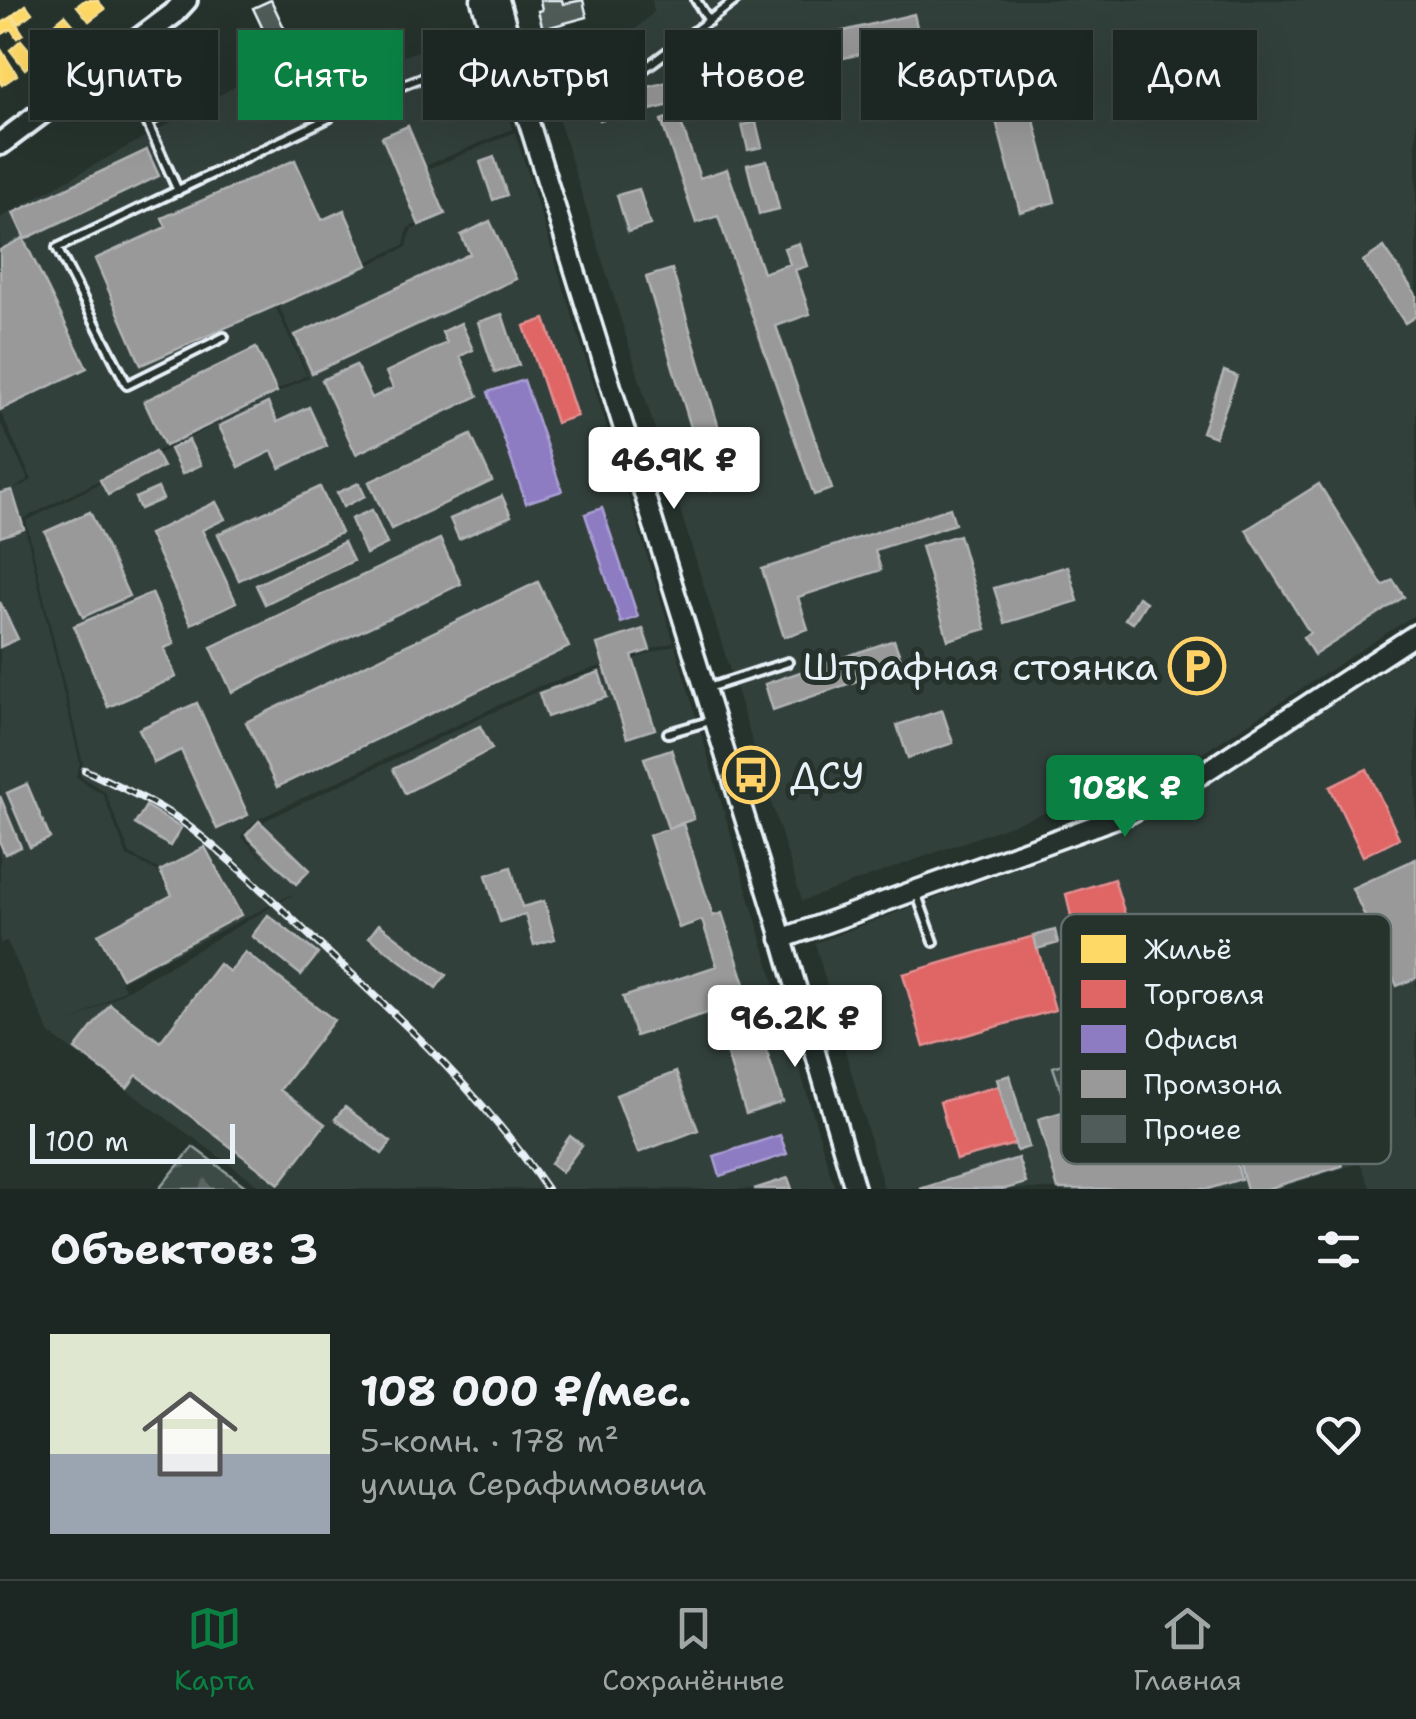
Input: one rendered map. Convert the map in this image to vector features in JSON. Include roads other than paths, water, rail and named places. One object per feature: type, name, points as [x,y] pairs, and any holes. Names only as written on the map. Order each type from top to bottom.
[{"type":"main road","points":[[150,30],[179,7],[204,0]]},
{"type":"main road","points":[[481,0],[490,30]]},
{"type":"main road","points":[[499,0],[507,30]]},
{"type":"main road","points":[[0,144],[32,120]]},
{"type":"main road","points":[[537,120],[855,1189]]},
{"type":"main road","points":[[781,938],[1130,813],[1202,774],[1416,634]]},
{"type":"lane","points":[[696,0],[709,21]]},
{"type":"lane","points":[[645,68],[736,0]]},
{"type":"lane","points":[[404,84],[423,77]]},
{"type":"lane","points":[[146,120],[178,191]]},
{"type":"lane","points":[[224,337],[127,385],[57,248],[325,120]]},
{"type":"lane","points":[[704,689],[788,662]]},
{"type":"lane","points":[[668,733],[714,720]]},
{"type":"lane","points":[[915,891],[934,942]]},
{"type":"railway","points":[[85,770],[167,812],[242,872],[442,1062],[497,1123],[547,1189]]},
{"type":"place","name":"Штрафная стоянка","points":[[1197,666]]},
{"type":"place","name":"ДСУ","points":[[751,775]]}]
